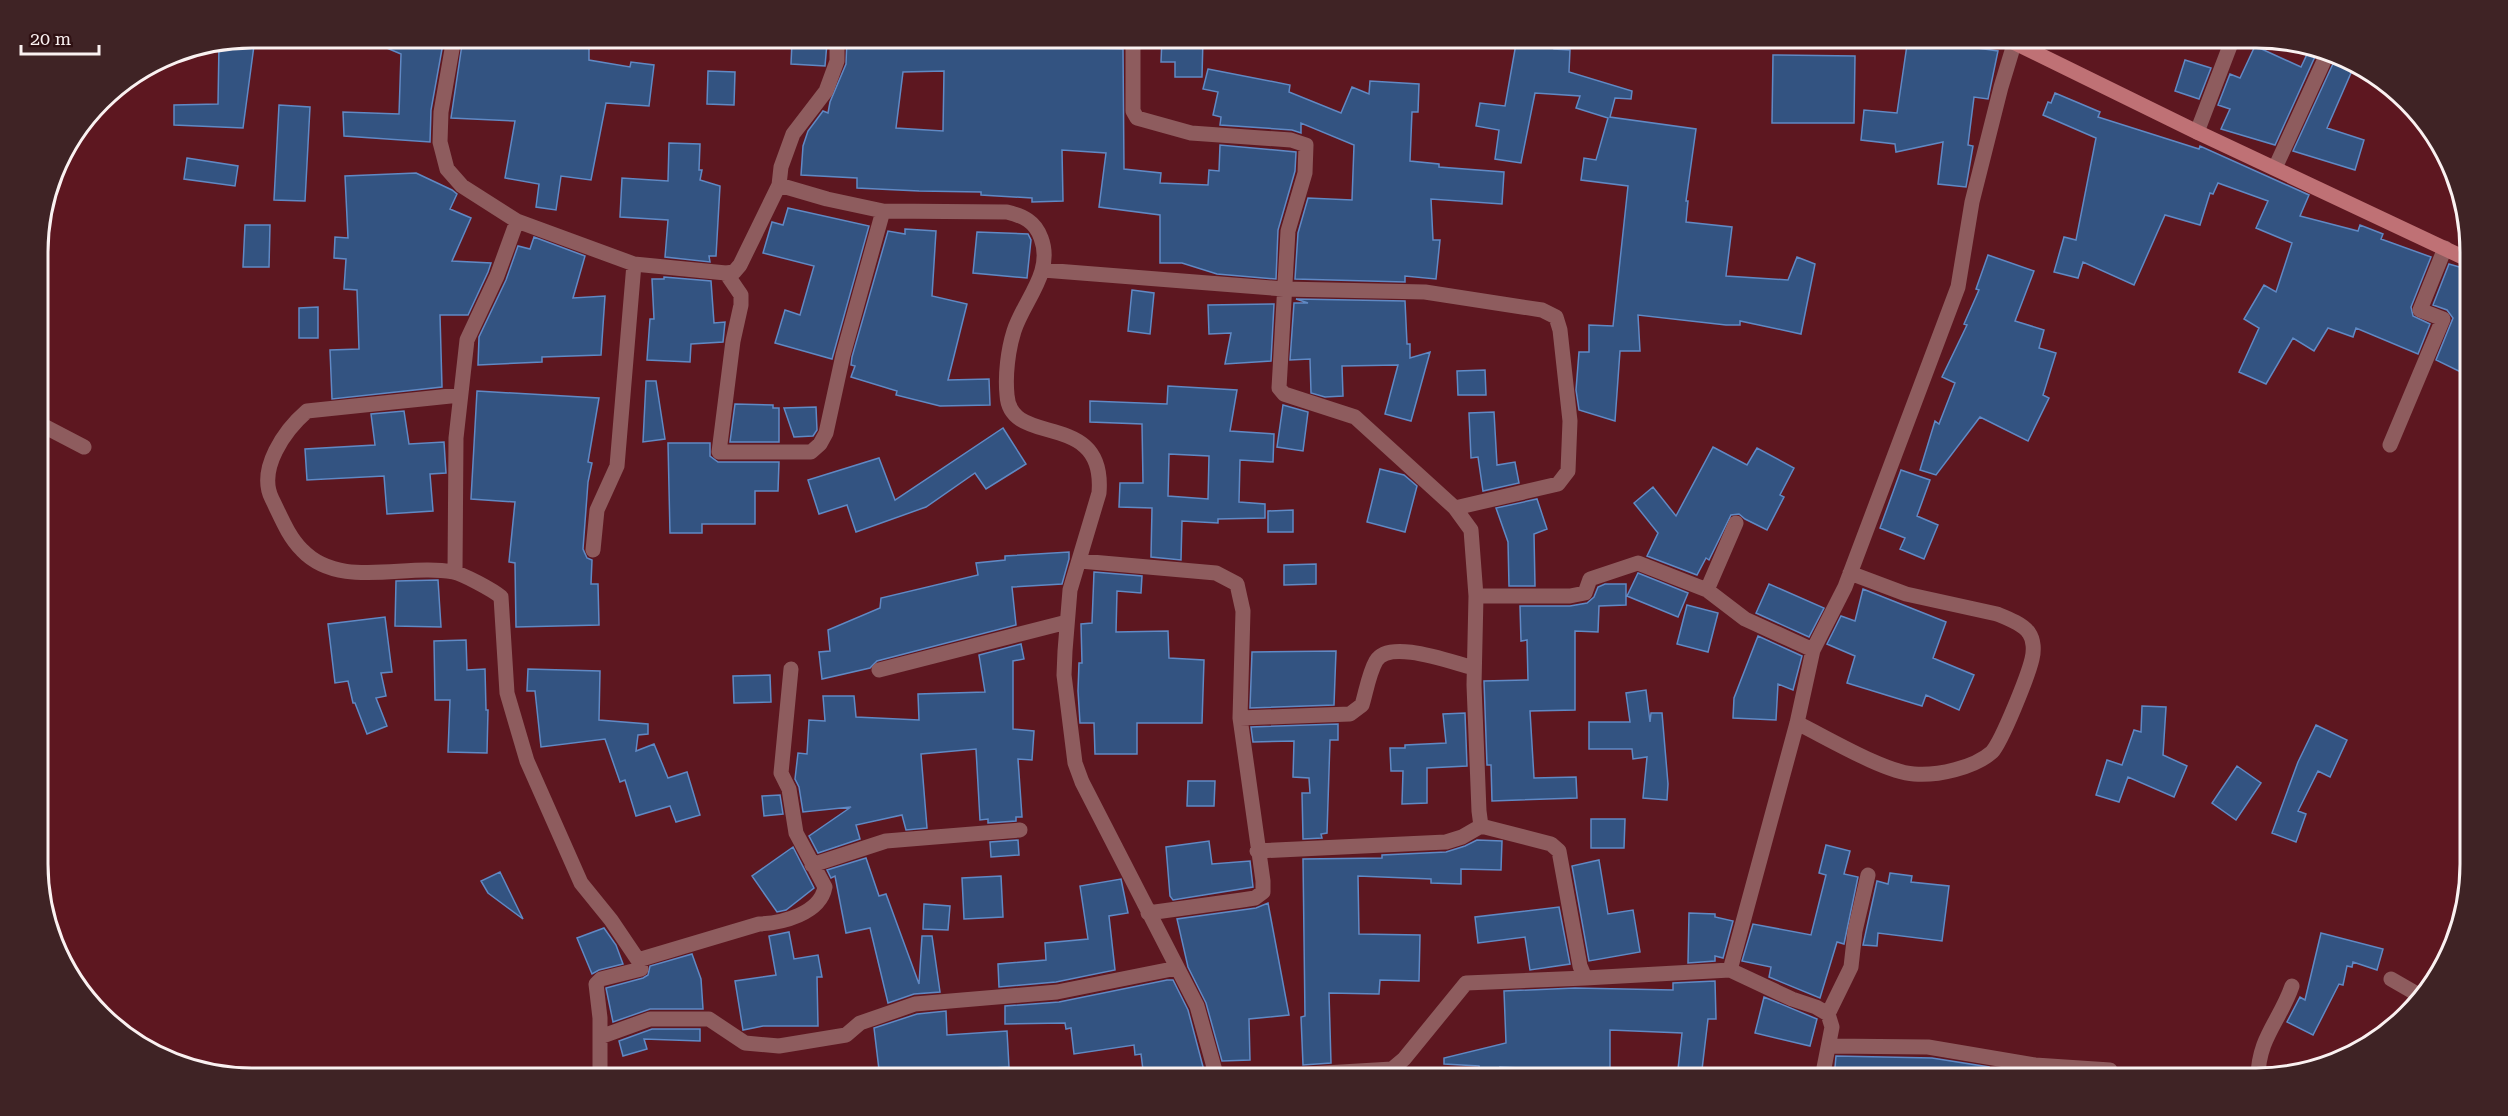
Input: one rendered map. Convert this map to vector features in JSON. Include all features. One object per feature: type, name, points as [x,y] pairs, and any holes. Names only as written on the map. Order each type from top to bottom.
[{"type":"main road","points":[[2028,48],[2197,132],[2460,256]]},
{"type":"street","points":[[452,48],[441,112],[440,142],[447,169],[462,186],[517,221],[634,264],[726,273],[734,272],[740,265],[780,185],[782,167],[793,134],[826,91],[837,61],[837,48]]},
{"type":"street","points":[[1133,48],[1133,111],[1137,118],[1191,133],[1292,140],[1306,145],[1305,173],[1288,231],[1279,388],[1284,394],[1355,417],[1455,507],[1471,530],[1476,596],[1474,668],[1479,811],[1482,826]]},
{"type":"street","points":[[1730,970],[1797,723],[1813,650],[1850,573],[1958,287],[1972,202],[2001,87],[2008,48]]},
{"type":"street","points":[[2197,132],[2229,48]]},
{"type":"street","points":[[2275,168],[2324,60]]},
{"type":"street","points":[[780,185],[826,199],[883,211],[1007,212],[1024,216],[1037,227],[1045,252],[1043,270],[1014,330],[1008,363],[1007,397],[1012,412],[1025,423],[1075,438],[1088,449],[1096,461],[1101,477],[1100,493],[1070,590],[1067,622],[1064,675],[1075,764],[1148,913],[1197,1006],[1214,1068]]},
{"type":"street","points":[[726,273],[741,295],[741,305],[733,341],[719,452],[727,454],[812,452],[826,433],[843,355],[883,211]]},
{"type":"street","points":[[455,572],[456,438],[470,330],[497,276],[517,221]]},
{"type":"street","points":[[2390,445],[2443,319],[2420,310],[2445,248]]},
{"type":"street","points":[[593,550],[598,503],[617,466],[634,264]]},
{"type":"street","points":[[1043,270],[1284,289],[1425,292],[1542,310],[1556,317],[1560,330],[1570,421],[1568,471],[1558,484],[1455,507]]},
{"type":"street","points":[[460,395],[307,411],[291,425],[281,440],[268,477],[268,492],[290,535],[303,551],[317,562],[334,568],[358,572],[435,570],[455,572],[501,597],[507,693],[527,761],[581,883],[611,920],[638,960],[641,969],[601,979],[596,984],[600,1068]]},
{"type":"street","points":[[48,428],[84,447]]},
{"type":"street","points":[[1707,590],[1736,523]]},
{"type":"street","points":[[1080,561],[1216,573],[1237,584],[1243,611],[1240,718],[1263,892],[1255,898],[1148,913]]},
{"type":"street","points":[[1476,596],[1570,596],[1585,593],[1590,579],[1638,563],[1707,590],[1745,619],[1813,650]]},
{"type":"street","points":[[1797,723],[1894,770],[1932,775],[1980,760],[1992,751],[2002,737],[2032,659],[2033,642],[2028,631],[2008,619],[1997,614],[1906,594],[1850,573]]},
{"type":"street","points":[[879,670],[1067,622]]},
{"type":"street","points":[[1240,718],[1350,714],[1362,705],[1376,660],[1383,654],[1410,651],[1474,668]]},
{"type":"street","points":[[638,960],[759,924],[778,923],[809,910],[818,902],[825,887],[796,833],[789,789],[782,773],[791,669]]},
{"type":"street","points":[[1257,851],[1446,842],[1462,837],[1482,826],[1551,844],[1558,851],[1580,966],[1585,978]]},
{"type":"street","points":[[812,865],[886,841],[1020,830]]},
{"type":"street","points":[[1828,1014],[1851,967],[1855,931],[1868,875]]},
{"type":"street","points":[[600,1037],[650,1019],[709,1019],[745,1043],[780,1046],[846,1035],[861,1023],[915,1004],[1057,992],[1176,968]]},
{"type":"street","points":[[1393,1068],[1404,1059],[1466,983],[1730,970],[1828,1014],[1832,1027],[1824,1068]]},
{"type":"street","points":[[2391,979],[2414,992]]},
{"type":"street","points":[[2259,1068],[2262,1044],[2289,998],[2292,986]]},
{"type":"street","points":[[1830,1046],[1928,1047],[2035,1065],[2080,1068]]},
{"type":"building","points":[[254,48],[243,128],[174,125],[174,105],[218,104],[219,51]]},
{"type":"building","points":[[387,48],[442,48],[431,110],[430,142],[344,136],[343,112],[399,114],[401,54]]},
{"type":"building","points":[[462,48],[589,48],[589,60],[630,67],[631,62],[654,65],[649,106],[606,103],[591,180],[561,176],[556,210],[536,207],[539,184],[505,178],[515,121],[451,118]]},
{"type":"building","points":[[792,48],[827,48],[825,66],[791,64]]},
{"type":"building","points":[[847,48],[1123,49],[1124,169],[1161,173],[1160,183],[1208,185],[1209,170],[1219,171],[1220,145],[1296,152],[1295,171],[1278,230],[1276,279],[1217,274],[1182,263],[1160,263],[1160,215],[1099,207],[1106,153],[1062,150],[1063,201],[1032,202],[1032,198],[981,195],[981,192],[857,188],[857,178],[801,175],[803,146],[808,131],[823,111],[828,113],[830,102],[846,64]],"holes":[[[944,71],[943,131],[896,128],[903,72]]]},
{"type":"building","points":[[1162,48],[1203,48],[1202,77],[1175,77],[1175,62],[1161,62]]},
{"type":"building","points":[[1515,48],[1554,48],[1570,50],[1569,72],[1632,91],[1631,99],[1615,98],[1610,117],[1696,129],[1686,201],[1688,201],[1686,222],[1732,227],[1726,276],[1788,280],[1797,257],[1815,264],[1801,334],[1740,321],[1740,325],[1726,325],[1638,315],[1640,351],[1620,351],[1615,421],[1579,410],[1576,390],[1579,352],[1589,352],[1589,325],[1613,326],[1628,186],[1581,180],[1584,158],[1596,160],[1608,118],[1576,108],[1580,96],[1535,93],[1521,163],[1495,159],[1499,130],[1476,126],[1480,103],[1505,106]]},
{"type":"building","points":[[1907,48],[1977,48],[1998,51],[1988,99],[1974,97],[1968,145],[1973,146],[1966,187],[1938,184],[1943,142],[1896,152],[1895,144],[1861,140],[1864,110],[1897,113]]},
{"type":"building","points":[[2254,48],[2259,48],[2301,67],[2307,55],[2315,57],[2275,145],[2221,129],[2230,109],[2218,105],[2230,74],[2240,78]]},
{"type":"building","points":[[1773,55],[1855,56],[1854,123],[1772,123]]},
{"type":"building","points":[[2185,60],[2211,68],[2199,99],[2175,91]]},
{"type":"building","points":[[2333,64],[2351,72],[2327,128],[2364,140],[2355,170],[2293,151]]},
{"type":"building","points":[[1208,69],[1290,85],[1289,92],[1341,113],[1352,87],[1369,94],[1370,81],[1419,84],[1418,112],[1412,112],[1410,161],[1439,164],[1439,167],[1504,172],[1502,204],[1431,199],[1433,240],[1440,240],[1436,279],[1405,276],[1405,282],[1295,279],[1298,233],[1308,198],[1352,200],[1354,145],[1301,123],[1301,133],[1292,130],[1220,125],[1221,117],[1213,115],[1218,92],[1203,89]]},
{"type":"building","points":[[708,71],[735,72],[734,105],[707,104]]},
{"type":"building","points":[[2055,93],[2100,112],[2098,117],[2199,149],[2200,146],[2309,195],[2300,216],[2358,231],[2360,225],[2383,234],[2381,239],[2431,257],[2411,307],[2413,316],[2430,324],[2418,354],[2356,328],[2353,337],[2328,328],[2314,351],[2293,338],[2266,384],[2239,372],[2259,328],[2244,319],[2264,285],[2276,292],[2292,243],[2256,228],[2268,201],[2218,183],[2213,194],[2210,193],[2200,225],[2165,215],[2134,285],[2083,262],[2078,278],[2054,272],[2064,237],[2076,240],[2096,138],[2043,115],[2048,102],[2051,103]]},
{"type":"building","points":[[279,105],[310,107],[305,201],[274,200]]},
{"type":"building","points":[[669,143],[700,144],[699,170],[702,170],[700,180],[720,186],[716,256],[709,256],[710,262],[665,257],[668,220],[620,217],[622,178],[668,181]]},
{"type":"building","points":[[187,158],[238,166],[235,186],[184,179]]},
{"type":"building","points":[[416,173],[457,194],[450,209],[471,218],[452,261],[491,263],[488,272],[468,315],[440,315],[442,387],[332,399],[330,350],[359,349],[357,290],[344,289],[346,259],[334,258],[335,237],[348,238],[345,176]]},
{"type":"building","points":[[788,208],[869,226],[832,359],[775,343],[785,310],[800,315],[814,266],[763,253],[772,222],[783,225]]},
{"type":"building","points":[[245,225],[270,225],[269,267],[243,267]]},
{"type":"building","points":[[905,229],[936,231],[932,296],[967,304],[948,380],[989,379],[990,405],[940,406],[896,395],[897,391],[851,377],[855,366],[851,365],[852,357],[888,231],[905,234]]},
{"type":"building","points":[[977,232],[1028,234],[1031,240],[1027,278],[973,273]]},
{"type":"building","points":[[534,237],[585,256],[573,298],[605,296],[601,355],[542,357],[542,362],[478,365],[479,337],[506,280],[518,246],[530,249]]},
{"type":"building","points":[[1988,255],[2034,271],[2015,321],[2044,330],[2039,348],[2056,353],[2043,395],[2049,398],[2028,441],[1980,417],[1936,475],[1920,470],[1935,421],[1939,424],[1955,383],[1942,377],[1967,325],[1964,324],[1979,290],[1976,289]]},
{"type":"building","points":[[2449,264],[2460,267],[2460,372],[2436,360],[2453,318],[2447,310],[2433,305]]},
{"type":"building","points":[[664,277],[711,281],[714,323],[725,322],[723,342],[691,344],[690,362],[647,360],[650,319],[654,319],[652,279],[664,279]]},
{"type":"building","points":[[1132,290],[1154,293],[1150,334],[1128,331]]},
{"type":"building","points":[[1296,299],[1405,301],[1410,358],[1430,352],[1411,421],[1385,414],[1398,365],[1342,366],[1343,396],[1325,397],[1311,393],[1310,359],[1290,360],[1294,303],[1308,303]]},
{"type":"building","points":[[1274,304],[1271,361],[1225,364],[1231,333],[1209,334],[1208,305]]},
{"type":"building","points":[[318,307],[318,338],[299,338],[299,308]]},
{"type":"building","points":[[1485,370],[1486,395],[1458,395],[1457,371]]},
{"type":"building","points":[[646,381],[656,381],[665,439],[643,442]]},
{"type":"building","points":[[1168,386],[1237,390],[1230,431],[1274,434],[1273,462],[1240,460],[1239,502],[1265,504],[1265,518],[1218,519],[1218,523],[1182,521],[1181,560],[1151,557],[1152,508],[1119,507],[1120,483],[1143,483],[1142,424],[1090,422],[1090,401],[1167,404]],"holes":[[[1169,454],[1209,456],[1208,499],[1168,496]]]},
{"type":"building","points":[[477,391],[599,398],[588,462],[592,463],[588,482],[583,549],[587,558],[592,560],[591,584],[598,584],[599,625],[516,627],[515,563],[509,562],[515,502],[471,499]]},
{"type":"building","points":[[735,404],[773,405],[773,408],[779,408],[779,442],[730,442]]},
{"type":"building","points":[[1283,405],[1308,412],[1303,451],[1277,447]]},
{"type":"building","points":[[816,407],[817,430],[813,436],[794,437],[784,408]]},
{"type":"building","points":[[404,411],[409,444],[444,442],[446,473],[430,474],[433,511],[387,514],[384,476],[307,480],[305,449],[375,445],[371,414]]},
{"type":"building","points":[[1494,412],[1497,465],[1515,462],[1519,483],[1483,491],[1478,457],[1471,458],[1469,413]]},
{"type":"building","points":[[1003,428],[1026,464],[986,489],[975,473],[926,507],[856,532],[847,505],[819,514],[808,480],[879,458],[895,500]]},
{"type":"building","points":[[668,443],[710,443],[710,456],[718,462],[779,462],[778,491],[755,491],[755,524],[702,524],[702,533],[670,533]]},
{"type":"building","points":[[1713,447],[1747,465],[1757,448],[1794,468],[1780,495],[1784,497],[1767,530],[1739,514],[1731,515],[1709,560],[1706,558],[1697,575],[1647,556],[1658,533],[1634,503],[1653,487],[1676,516]]},
{"type":"building","points":[[1380,469],[1404,475],[1417,486],[1405,532],[1367,522]]},
{"type":"building","points":[[1901,470],[1930,480],[1917,516],[1938,525],[1924,559],[1900,549],[1905,538],[1880,528]]},
{"type":"building","points":[[1537,499],[1547,529],[1534,534],[1535,586],[1509,586],[1508,542],[1496,508]]},
{"type":"building","points":[[1293,510],[1293,532],[1268,532],[1268,511]]},
{"type":"building","points":[[1069,552],[1062,584],[1012,587],[1016,625],[877,661],[870,668],[822,679],[819,652],[830,651],[828,630],[880,608],[881,598],[978,575],[976,563],[1005,560],[1005,556]]},
{"type":"building","points":[[1316,564],[1316,584],[1284,585],[1284,565]]},
{"type":"building","points":[[1094,572],[1142,576],[1141,593],[1117,591],[1116,632],[1168,631],[1169,658],[1204,660],[1202,723],[1137,723],[1137,754],[1095,754],[1094,723],[1080,723],[1078,691],[1079,663],[1082,663],[1081,624],[1092,623]]},
{"type":"building","points":[[1638,573],[1688,593],[1678,617],[1627,596]]},
{"type":"building","points":[[438,580],[441,627],[395,626],[396,581]]},
{"type":"building","points":[[1605,584],[1626,584],[1626,605],[1599,606],[1598,632],[1575,631],[1575,710],[1530,711],[1534,778],[1576,777],[1577,798],[1492,801],[1491,765],[1487,765],[1484,681],[1528,680],[1527,640],[1521,641],[1520,606],[1570,606],[1587,603],[1594,597],[1598,587]]},
{"type":"building","points":[[1769,584],[1824,608],[1809,637],[1756,613]]},
{"type":"building","points":[[1863,589],[1946,622],[1933,658],[1974,675],[1959,710],[1926,695],[1922,706],[1847,683],[1855,656],[1827,644],[1841,616],[1855,621]]},
{"type":"building","points":[[1687,605],[1718,613],[1708,652],[1677,644]]},
{"type":"building","points":[[385,617],[392,672],[381,673],[386,696],[376,698],[387,726],[367,734],[355,703],[353,703],[348,681],[335,683],[328,624]]},
{"type":"building","points":[[1758,636],[1802,656],[1793,690],[1778,684],[1776,720],[1733,718],[1734,698]]},
{"type":"building","points":[[466,640],[467,670],[485,669],[486,710],[488,710],[487,753],[448,752],[450,700],[435,700],[434,641]]},
{"type":"building","points":[[1021,644],[1024,659],[1013,661],[1013,729],[1034,731],[1032,760],[1018,759],[1022,817],[1016,817],[1016,821],[988,823],[988,819],[980,820],[976,749],[921,754],[927,828],[906,830],[902,815],[856,825],[860,839],[818,853],[809,836],[851,807],[803,812],[799,787],[795,779],[798,753],[807,754],[809,720],[825,721],[823,696],[854,696],[856,717],[919,720],[918,694],[985,692],[979,655]]},
{"type":"building","points":[[1336,651],[1334,705],[1250,708],[1252,652]]},
{"type":"building","points":[[528,669],[600,671],[599,720],[648,724],[648,734],[638,735],[636,751],[654,744],[668,778],[687,772],[700,815],[676,822],[670,806],[636,816],[625,780],[620,782],[605,739],[541,747],[535,691],[527,691]]},
{"type":"building","points":[[770,675],[771,702],[734,703],[733,676]]},
{"type":"building","points":[[1646,690],[1650,722],[1651,713],[1662,713],[1668,784],[1667,800],[1643,798],[1647,757],[1633,759],[1632,749],[1589,749],[1589,722],[1630,722],[1626,693]]},
{"type":"building","points":[[2142,706],[2166,707],[2163,755],[2187,766],[2174,797],[2128,777],[2119,802],[2096,795],[2107,760],[2122,765],[2134,730],[2141,732]]},
{"type":"building","points":[[1465,713],[1467,766],[1427,768],[1427,803],[1402,804],[1403,771],[1391,771],[1390,748],[1446,743],[1443,714]]},
{"type":"building","points":[[1338,724],[1338,740],[1330,740],[1327,833],[1321,834],[1322,838],[1303,839],[1302,793],[1310,793],[1309,778],[1293,777],[1294,741],[1253,742],[1251,727]]},
{"type":"building","points":[[2316,725],[2347,740],[2330,777],[2318,771],[2298,811],[2306,814],[2296,842],[2272,833],[2298,762]]},
{"type":"building","points":[[2237,766],[2261,783],[2236,820],[2212,803]]},
{"type":"building","points":[[1188,781],[1215,781],[1214,806],[1187,806]]},
{"type":"building","points":[[780,795],[783,814],[764,816],[762,796]]},
{"type":"building","points":[[1591,819],[1625,819],[1624,848],[1591,848]]},
{"type":"building","points":[[1018,840],[1019,855],[991,857],[990,842]]},
{"type":"building","points":[[1477,840],[1502,841],[1501,870],[1461,869],[1461,884],[1431,883],[1431,879],[1358,876],[1359,934],[1420,935],[1419,981],[1380,980],[1379,994],[1329,993],[1331,1063],[1303,1065],[1301,1017],[1305,1016],[1303,859],[1382,858],[1382,855],[1446,852]]},
{"type":"building","points":[[1209,841],[1212,864],[1250,861],[1253,887],[1173,900],[1170,896],[1166,847]]},
{"type":"building","points":[[1826,845],[1850,851],[1844,874],[1858,877],[1844,944],[1837,942],[1820,998],[1769,977],[1771,967],[1742,961],[1753,924],[1811,935],[1826,875],[1819,873]]},
{"type":"building","points":[[793,847],[814,888],[786,910],[777,912],[752,876]]},
{"type":"building","points":[[866,858],[879,896],[886,894],[919,984],[922,936],[932,936],[940,992],[914,994],[888,1003],[870,928],[846,933],[835,876],[831,878],[827,870]]},
{"type":"building","points":[[1599,860],[1608,914],[1633,910],[1640,952],[1589,961],[1572,866]]},
{"type":"building","points":[[500,872],[523,919],[488,893],[481,881]]},
{"type":"building","points":[[1890,873],[1912,876],[1911,882],[1949,886],[1942,941],[1878,933],[1877,946],[1863,945],[1877,881],[1888,884]]},
{"type":"building","points":[[1001,876],[1003,917],[964,919],[962,878]]},
{"type":"building","points":[[1121,879],[1128,913],[1109,916],[1115,970],[1056,982],[999,987],[998,964],[1046,960],[1045,943],[1088,939],[1080,886]]},
{"type":"building","points":[[1268,903],[1289,1015],[1249,1019],[1250,1060],[1222,1061],[1206,1003],[1188,967],[1177,919],[1256,908]]},
{"type":"building","points":[[924,904],[950,906],[948,930],[923,929]]},
{"type":"building","points":[[1559,907],[1570,964],[1530,970],[1525,937],[1478,943],[1475,917]]},
{"type":"building","points":[[1689,913],[1715,914],[1715,917],[1733,921],[1723,958],[1715,956],[1715,961],[1688,963]]},
{"type":"building","points":[[604,928],[616,945],[623,964],[592,974],[577,938]]},
{"type":"building","points":[[789,932],[794,959],[818,955],[822,977],[817,977],[818,1026],[763,1026],[743,1030],[735,981],[776,975],[769,936]]},
{"type":"building","points":[[2321,933],[2383,949],[2377,970],[2353,962],[2352,967],[2347,966],[2343,985],[2339,984],[2313,1035],[2287,1022],[2300,997],[2305,1000]]},
{"type":"building","points":[[692,954],[701,979],[703,1009],[650,1009],[613,1022],[606,988],[643,978],[648,975],[650,966]]},
{"type":"building","points":[[1173,980],[1188,1010],[1203,1068],[1143,1068],[1141,1054],[1135,1055],[1134,1045],[1074,1054],[1071,1028],[1066,1029],[1065,1023],[1005,1024],[1005,1006],[1059,1002]]},
{"type":"building","points":[[1715,981],[1716,1019],[1708,1019],[1702,1068],[1678,1068],[1682,1033],[1610,1030],[1610,1068],[1480,1068],[1479,1066],[1444,1064],[1444,1058],[1506,1043],[1504,991],[1575,988],[1673,990],[1673,983]]},
{"type":"building","points":[[1764,997],[1817,1019],[1810,1046],[1755,1033]]},
{"type":"building","points":[[946,1011],[947,1035],[1007,1031],[1009,1067],[879,1068],[874,1028],[917,1014]]},
{"type":"building","points":[[652,1029],[700,1029],[700,1041],[644,1039],[647,1049],[623,1056],[619,1041]]},
{"type":"building","points":[[1836,1056],[1932,1058],[1989,1067],[1989,1068],[1835,1068]]}]
